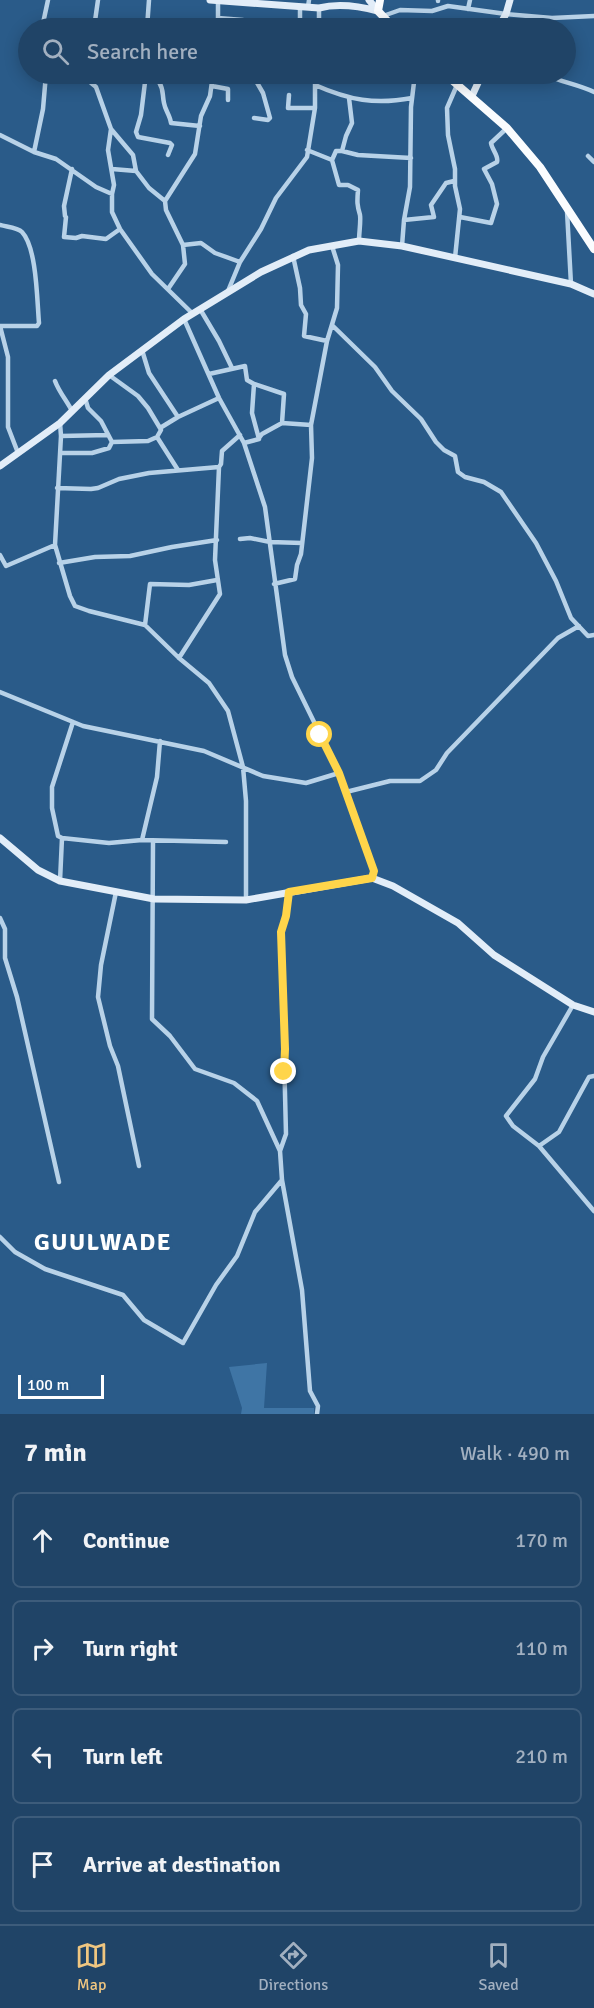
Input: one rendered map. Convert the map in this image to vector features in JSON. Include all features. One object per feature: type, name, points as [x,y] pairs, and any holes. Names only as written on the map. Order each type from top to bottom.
[{"type":"main road","points":[[380,0],[380,14],[384,18]]},
{"type":"main road","points":[[458,84],[507,128],[540,167],[567,208],[590,236],[594,249]]},
{"type":"street","points":[[44,18],[48,0]]},
{"type":"street","points":[[95,18],[98,0]]},
{"type":"street","points":[[148,18],[149,0]]},
{"type":"street","points":[[210,0],[300,6],[309,3],[319,8],[326,6],[358,7],[380,14],[400,10],[432,11],[447,6],[552,18],[594,16]]},
{"type":"street","points":[[369,0],[380,14]]},
{"type":"street","points":[[438,0],[440,8]]},
{"type":"street","points":[[468,9],[470,0]]},
{"type":"street","points":[[504,18],[510,0]]},
{"type":"street","points":[[218,1],[218,18]]},
{"type":"street","points":[[300,6],[300,18]]},
{"type":"street","points":[[319,8],[319,18]]},
{"type":"street","points":[[576,83],[594,92]]},
{"type":"street","points":[[34,152],[43,109],[45,84]]},
{"type":"street","points":[[92,84],[96,87],[111,129],[133,155],[136,171],[149,188],[165,201]]},
{"type":"street","points":[[145,84],[136,133],[138,137],[171,144],[168,155]]},
{"type":"street","points":[[160,84],[171,123],[200,126]]},
{"type":"street","points":[[254,118],[268,120],[270,118],[267,103],[257,84]]},
{"type":"street","points":[[402,246],[410,191],[414,84]]},
{"type":"street","points":[[455,258],[460,217],[454,181],[455,169],[448,135],[447,108],[457,84]]},
{"type":"street","points":[[472,96],[477,84]]},
{"type":"street","points":[[228,291],[240,262],[261,230],[279,194],[305,160],[315,108],[315,85],[349,98],[392,101],[412,98]]},
{"type":"street","points":[[168,289],[185,267],[183,245],[166,210],[165,201],[195,154],[201,116],[210,99],[212,86],[228,89],[228,100]]},
{"type":"street","points":[[289,94],[288,108],[315,108]]},
{"type":"street","points":[[342,151],[352,123],[349,98]]},
{"type":"street","points":[[460,217],[491,223],[497,204],[492,184],[484,169],[497,162],[498,159],[491,148],[491,143],[507,128]]},
{"type":"street","points":[[111,129],[108,150],[114,185],[112,212],[120,229],[152,274],[192,313]]},
{"type":"street","points":[[0,135],[34,152],[56,159],[96,187],[112,194]]},
{"type":"street","points":[[306,150],[332,160]]},
{"type":"street","points":[[359,241],[358,229],[361,217],[356,208],[358,190],[348,185],[339,185],[332,160],[336,151],[358,155],[411,158]]},
{"type":"street","points":[[588,156],[594,162]]},
{"type":"street","points":[[72,169],[64,206],[66,217],[64,237],[82,236],[106,239],[120,229]]},
{"type":"street","points":[[112,170],[136,171]]},
{"type":"street","points":[[404,220],[434,217],[431,205],[446,183],[454,181]]},
{"type":"street","points":[[567,208],[571,284]]},
{"type":"street","points":[[0,225],[17,229],[24,235],[35,264],[39,323],[37,326],[0,326],[2,341],[9,357],[8,427],[18,453]]},
{"type":"street","points":[[0,466],[60,423],[109,375],[192,313],[261,272],[309,250],[359,241],[402,246],[571,284],[594,294]]},
{"type":"street","points":[[183,245],[201,243],[215,253],[240,262]]},
{"type":"street","points":[[274,584],[295,579],[302,543],[312,458],[311,425],[327,341],[337,308],[338,265],[332,246]]},
{"type":"street","points":[[293,256],[301,305],[306,314],[304,336],[327,341]]},
{"type":"street","points":[[200,309],[232,368]]},
{"type":"street","points":[[184,319],[219,398],[244,443],[266,507],[274,584],[285,655],[292,677],[339,773],[367,848],[374,871],[372,878]]},
{"type":"street","points":[[333,326],[375,367],[392,391],[421,419],[436,442],[455,456],[458,472],[465,477],[484,482],[501,492],[536,543],[556,581],[571,618],[588,636],[594,635]]},
{"type":"street","points":[[142,350],[149,373],[178,417]]},
{"type":"street","points":[[209,374],[245,366],[247,380],[284,394],[282,423]]},
{"type":"street","points":[[109,375],[138,396],[161,430],[158,436],[148,441],[112,442]]},
{"type":"street","points":[[55,381],[58,390],[72,411]]},
{"type":"street","points":[[254,384],[252,413],[259,439]]},
{"type":"street","points":[[85,398],[88,408],[101,421],[112,442]]},
{"type":"street","points":[[160,428],[219,398]]},
{"type":"street","points":[[60,423],[62,436],[55,545],[70,596],[75,606],[145,625],[209,683],[228,711],[243,767],[246,801],[246,900]]},
{"type":"street","points":[[244,443],[259,439],[261,434],[282,423],[311,425]]},
{"type":"street","points":[[62,436],[108,435]]},
{"type":"street","points":[[179,658],[220,594],[216,560],[219,467],[222,451],[240,435]]},
{"type":"street","points":[[158,436],[178,470]]},
{"type":"street","points":[[60,453],[92,453],[109,448],[112,442]]},
{"type":"street","points":[[57,488],[98,488],[119,479],[149,473],[219,467]]},
{"type":"street","points":[[240,539],[302,543]]},
{"type":"street","points":[[60,563],[95,557],[130,556],[217,540]]},
{"type":"street","points":[[0,555],[6,566],[55,545]]},
{"type":"street","points":[[145,625],[150,584],[189,585],[217,580]]},
{"type":"street","points":[[346,792],[390,781],[420,781],[428,776],[436,770],[447,753],[558,638],[579,626]]},
{"type":"street","points":[[0,692],[83,726],[204,751],[263,776],[306,783],[339,773]]},
{"type":"street","points":[[73,722],[52,787],[52,808],[57,836],[109,843],[142,840],[226,842]]},
{"type":"street","points":[[142,840],[157,777],[160,741]]},
{"type":"street","points":[[0,838],[38,870],[60,881],[154,899],[246,900],[372,878],[393,886],[458,923],[494,955],[573,1005],[594,1012]]},
{"type":"street","points":[[60,881],[62,838]]},
{"type":"street","points":[[153,841],[152,1019],[170,1036],[195,1069],[234,1083],[257,1101],[280,1151],[282,1180],[302,1290],[310,1391],[318,1406],[317,1414]]},
{"type":"street","points":[[116,892],[101,965],[98,997],[110,1046],[118,1066],[139,1166]]},
{"type":"street","points":[[280,1151],[286,1134],[281,932],[289,892]]},
{"type":"street","points":[[0,918],[5,929],[5,958],[17,997],[59,1182]]},
{"type":"street","points":[[573,1005],[543,1057],[535,1079],[506,1116],[513,1126],[539,1146],[594,1211]]},
{"type":"street","points":[[539,1146],[559,1132],[589,1077],[594,1076]]},
{"type":"street","points":[[0,1237],[15,1252],[45,1269],[123,1295],[144,1320],[183,1343],[216,1285],[237,1256],[255,1212],[282,1180]]},
{"type":"shaded area","points":[[267,1363],[264,1408],[314,1408],[314,1414],[241,1414],[242,1408],[229,1367]]},
{"type":"district","name":"GUULWADE","points":[[103,1242]]},
{"type":"route","points":[[284,1072],[281,932],[289,892],[372,878],[374,871],[339,773],[320,735]]}]
